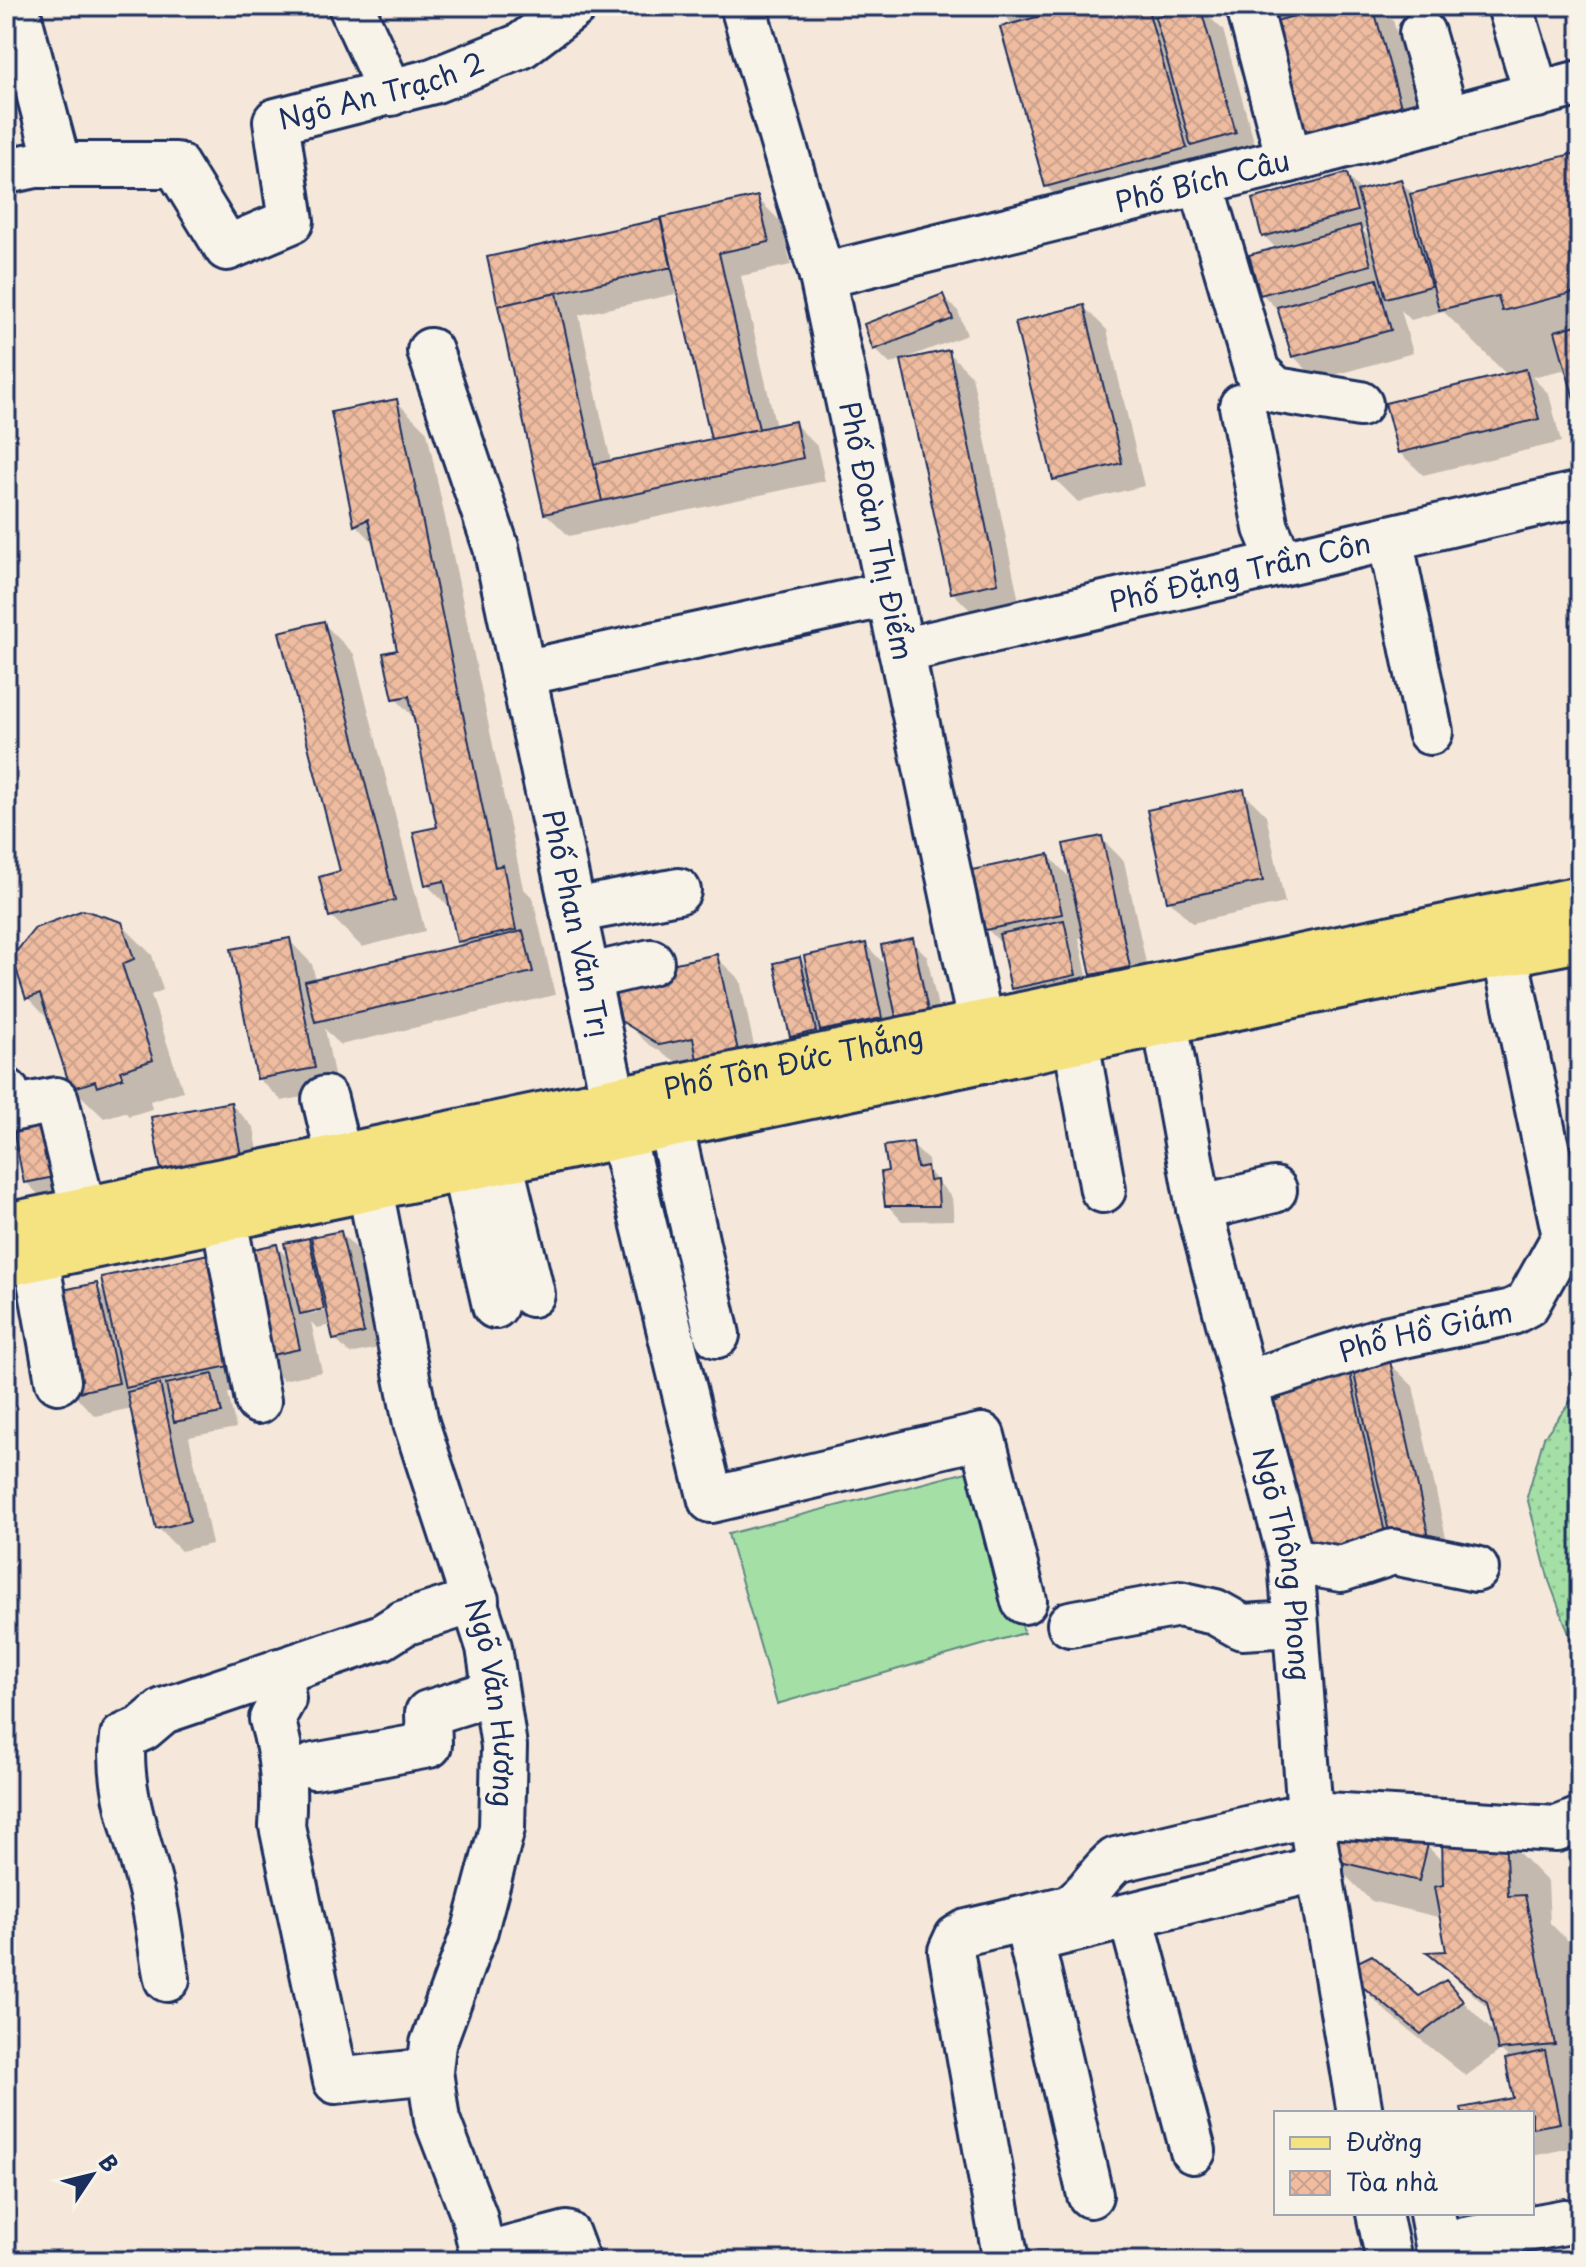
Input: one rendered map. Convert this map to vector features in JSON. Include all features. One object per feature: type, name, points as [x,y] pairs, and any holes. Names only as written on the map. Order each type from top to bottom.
[{"type":"main road","name":"Phố Tôn Đức Thắng","points":[[21,1261],[482,1165],[617,1117],[671,1127],[983,1042],[1076,1041],[1165,1022],[1580,899]]},
{"type":"main road","name":"Phố Tôn Đức Thắng","points":[[6,1226],[339,1158],[617,1117],[1375,960],[1505,954],[1580,939]]},
{"type":"street","points":[[16,6],[58,165]]},
{"type":"street","points":[[351,6],[391,93]]},
{"type":"street","name":"Ngõ An Trạch 2","points":[[6,171],[58,165],[176,165],[227,248],[291,221],[276,121],[391,93],[521,46],[574,6]]},
{"type":"street","name":"Phố Đoàn Thị Điểm","points":[[743,6],[822,276],[983,1042]]},
{"type":"street","points":[[1249,6],[1289,160]]},
{"type":"street","points":[[1510,6],[1537,95]]},
{"type":"street","points":[[1422,33],[1447,119]]},
{"type":"street","name":"Phố Bích Câu","points":[[822,276],[1289,160],[1580,83]]},
{"type":"street","points":[[1201,182],[1257,372],[1276,390],[1360,404]]},
{"type":"street","name":"Phố Phan Văn Trị","points":[[430,351],[496,547],[617,1117],[711,1500],[982,1436],[1024,1601]]},
{"type":"street","points":[[1242,406],[1266,528],[1281,563]]},
{"type":"street","name":"Phố Đặng Trần Côn","points":[[901,651],[1580,494]]},
{"type":"street","points":[[1390,538],[1430,732]]},
{"type":"street","points":[[523,673],[889,594]]},
{"type":"street","points":[[573,911],[678,891]]},
{"type":"street","name":"Phố Hồ Giám","points":[[1247,1383],[1385,1339],[1512,1312],[1527,1304],[1573,1234],[1505,954]]},
{"type":"street","points":[[587,977],[651,962]]},
{"type":"street","name":"Ngõ Thông Phong","points":[[1165,1022],[1199,1208],[1291,1560],[1310,1814],[1360,2111]]},
{"type":"street","points":[[1076,1041],[1103,1190]]},
{"type":"street","points":[[6,1091],[11,1109],[56,1100],[83,1210]]},
{"type":"street","points":[[325,1099],[339,1158]]},
{"type":"street","points":[[671,1127],[717,1335]]},
{"type":"street","points":[[482,1165],[514,1300]]},
{"type":"street","name":"Ngõ Văn Hương","points":[[370,1189],[416,1423],[489,1647],[504,1746],[502,1828],[475,1930],[433,2044],[430,2071],[437,2120],[474,2216],[484,2259]]},
{"type":"street","points":[[1199,1208],[1274,1190]]},
{"type":"street","points":[[224,1218],[258,1401]]},
{"type":"street","points":[[21,1261],[58,1381]]},
{"type":"street","points":[[1291,1560],[1341,1569],[1393,1552],[1476,1569]]},
{"type":"street","points":[[167,1979],[153,1896],[128,1803],[121,1759],[123,1737],[143,1728],[163,1711],[382,1637],[404,1623],[476,1600]]},
{"type":"street","points":[[1070,1624],[1179,1604],[1215,1612],[1242,1627],[1295,1624]]},
{"type":"street","points":[[279,1671],[283,1699],[272,1719],[284,1776],[282,1826],[336,2081],[430,2071]]},
{"type":"street","points":[[314,1766],[429,1745],[428,1713],[495,1692]]},
{"type":"street","points":[[1006,2261],[954,1966],[953,1944],[967,1932],[1068,1908],[1081,1901],[1098,1876],[1116,1860],[1310,1814],[1557,1829],[1580,1820]]},
{"type":"street","points":[[1090,2195],[1031,1940],[1320,1868]]},
{"type":"street","points":[[1131,1916],[1193,2151]]},
{"type":"street","points":[[1379,2215],[1383,2260]]},
{"type":"street","points":[[1432,2215],[1438,2245],[1565,2222]]},
{"type":"street","points":[[484,2259],[567,2234],[577,2261]]},
{"type":"green space","points":[[1580,1389],[1580,1663],[1549,1581],[1527,1497],[1544,1437]]},
{"type":"green space","points":[[982,1468],[1024,1633],[777,1704],[728,1534]]},
{"type":"building","points":[[1077,6],[1147,6],[1187,148],[1045,187],[1000,27]]},
{"type":"building","points":[[1200,6],[1236,133],[1191,146],[1155,17]]},
{"type":"building","points":[[1270,6],[1315,6],[1273,17]]},
{"type":"building","points":[[1329,6],[1373,6],[1402,110],[1301,137],[1269,23]]},
{"type":"building","points":[[1580,152],[1580,291],[1502,311],[1498,296],[1439,310],[1410,194]]},
{"type":"building","points":[[1347,173],[1357,211],[1262,237],[1252,199]]},
{"type":"building","points":[[1401,179],[1431,286],[1386,298],[1357,191]]},
{"type":"building","points":[[758,196],[769,242],[719,253],[759,429],[711,439],[660,218]]},
{"type":"building","points":[[661,219],[672,267],[498,306],[487,257]]},
{"type":"building","points":[[1360,225],[1371,265],[1260,295],[1249,255]]},
{"type":"building","points":[[1377,279],[1391,330],[1292,357],[1277,307]]},
{"type":"building","points":[[557,293],[602,501],[544,514],[498,306]]},
{"type":"building","points":[[943,294],[953,319],[873,350],[864,324]]},
{"type":"building","points":[[1084,305],[1122,463],[1053,480],[1015,322]]},
{"type":"building","points":[[1580,324],[1580,421],[1555,331]]},
{"type":"building","points":[[949,350],[998,583],[951,593],[901,360]]},
{"type":"building","points":[[1526,369],[1539,419],[1398,453],[1385,403]]},
{"type":"building","points":[[397,399],[495,867],[503,865],[516,930],[457,942],[444,881],[425,885],[413,832],[437,827],[409,696],[393,699],[383,653],[397,650],[368,519],[354,526],[331,412]]},
{"type":"building","points":[[795,421],[803,458],[602,501],[594,464]]},
{"type":"building","points":[[324,621],[395,900],[329,917],[319,877],[340,871],[279,632]]},
{"type":"building","points":[[1244,789],[1263,881],[1167,901],[1147,810]]},
{"type":"building","points":[[1102,836],[1130,967],[1091,975],[1063,844]]},
{"type":"building","points":[[1049,854],[1062,914],[985,930],[972,870]]},
{"type":"building","points":[[83,910],[122,922],[134,959],[122,964],[153,1060],[120,1071],[123,1078],[97,1087],[95,1081],[71,1089],[40,994],[26,999],[12,957],[35,928]]},
{"type":"building","points":[[1064,920],[1076,975],[1011,989],[999,934]]},
{"type":"building","points":[[523,931],[533,972],[315,1022],[305,981]]},
{"type":"building","points":[[290,938],[315,1068],[257,1079],[231,949]]},
{"type":"building","points":[[913,938],[928,1011],[896,1017],[881,945]]},
{"type":"building","points":[[866,943],[882,1018],[820,1031],[804,956]]},
{"type":"building","points":[[717,954],[738,1051],[697,1060],[693,1038],[660,1045],[621,1021],[612,977]]},
{"type":"building","points":[[800,957],[816,1031],[790,1037],[774,963]]},
{"type":"building","points":[[231,1102],[242,1161],[162,1176],[151,1117]]},
{"type":"building","points":[[42,1109],[64,1175],[24,1183],[10,1115]]},
{"type":"building","points":[[913,1142],[917,1168],[927,1166],[929,1181],[937,1180],[939,1206],[885,1206],[881,1172],[888,1171],[884,1146]]},
{"type":"building","points":[[341,1231],[364,1333],[333,1340],[311,1237]]},
{"type":"building","points":[[309,1238],[324,1309],[300,1314],[284,1243]]},
{"type":"building","points":[[277,1244],[300,1349],[258,1358],[235,1253]]},
{"type":"building","points":[[218,1252],[243,1363],[125,1388],[101,1277]]},
{"type":"building","points":[[97,1283],[119,1383],[70,1394],[48,1293]]},
{"type":"building","points":[[1390,1361],[1428,1533],[1391,1541],[1353,1369]]},
{"type":"building","points":[[1349,1369],[1387,1542],[1315,1557],[1312,1540],[1300,1542],[1269,1402],[1281,1399],[1278,1384]]},
{"type":"building","points":[[213,1374],[222,1413],[174,1422],[166,1384]]},
{"type":"building","points":[[160,1384],[190,1521],[156,1529],[127,1392]]},
{"type":"building","points":[[1333,1821],[1428,1844],[1419,1881],[1324,1858]]},
{"type":"building","points":[[1442,1835],[1505,1836],[1508,1896],[1525,1895],[1555,2045],[1498,2050],[1487,2002],[1426,1952],[1446,1951],[1434,1887],[1443,1885]]},
{"type":"building","points":[[1372,1955],[1419,1996],[1446,1980],[1464,2001],[1421,2034],[1342,1970]]},
{"type":"building","points":[[1545,2051],[1560,2123],[1534,2128],[1534,2111],[1462,2111],[1461,2108],[1513,2098],[1505,2059]]}]
